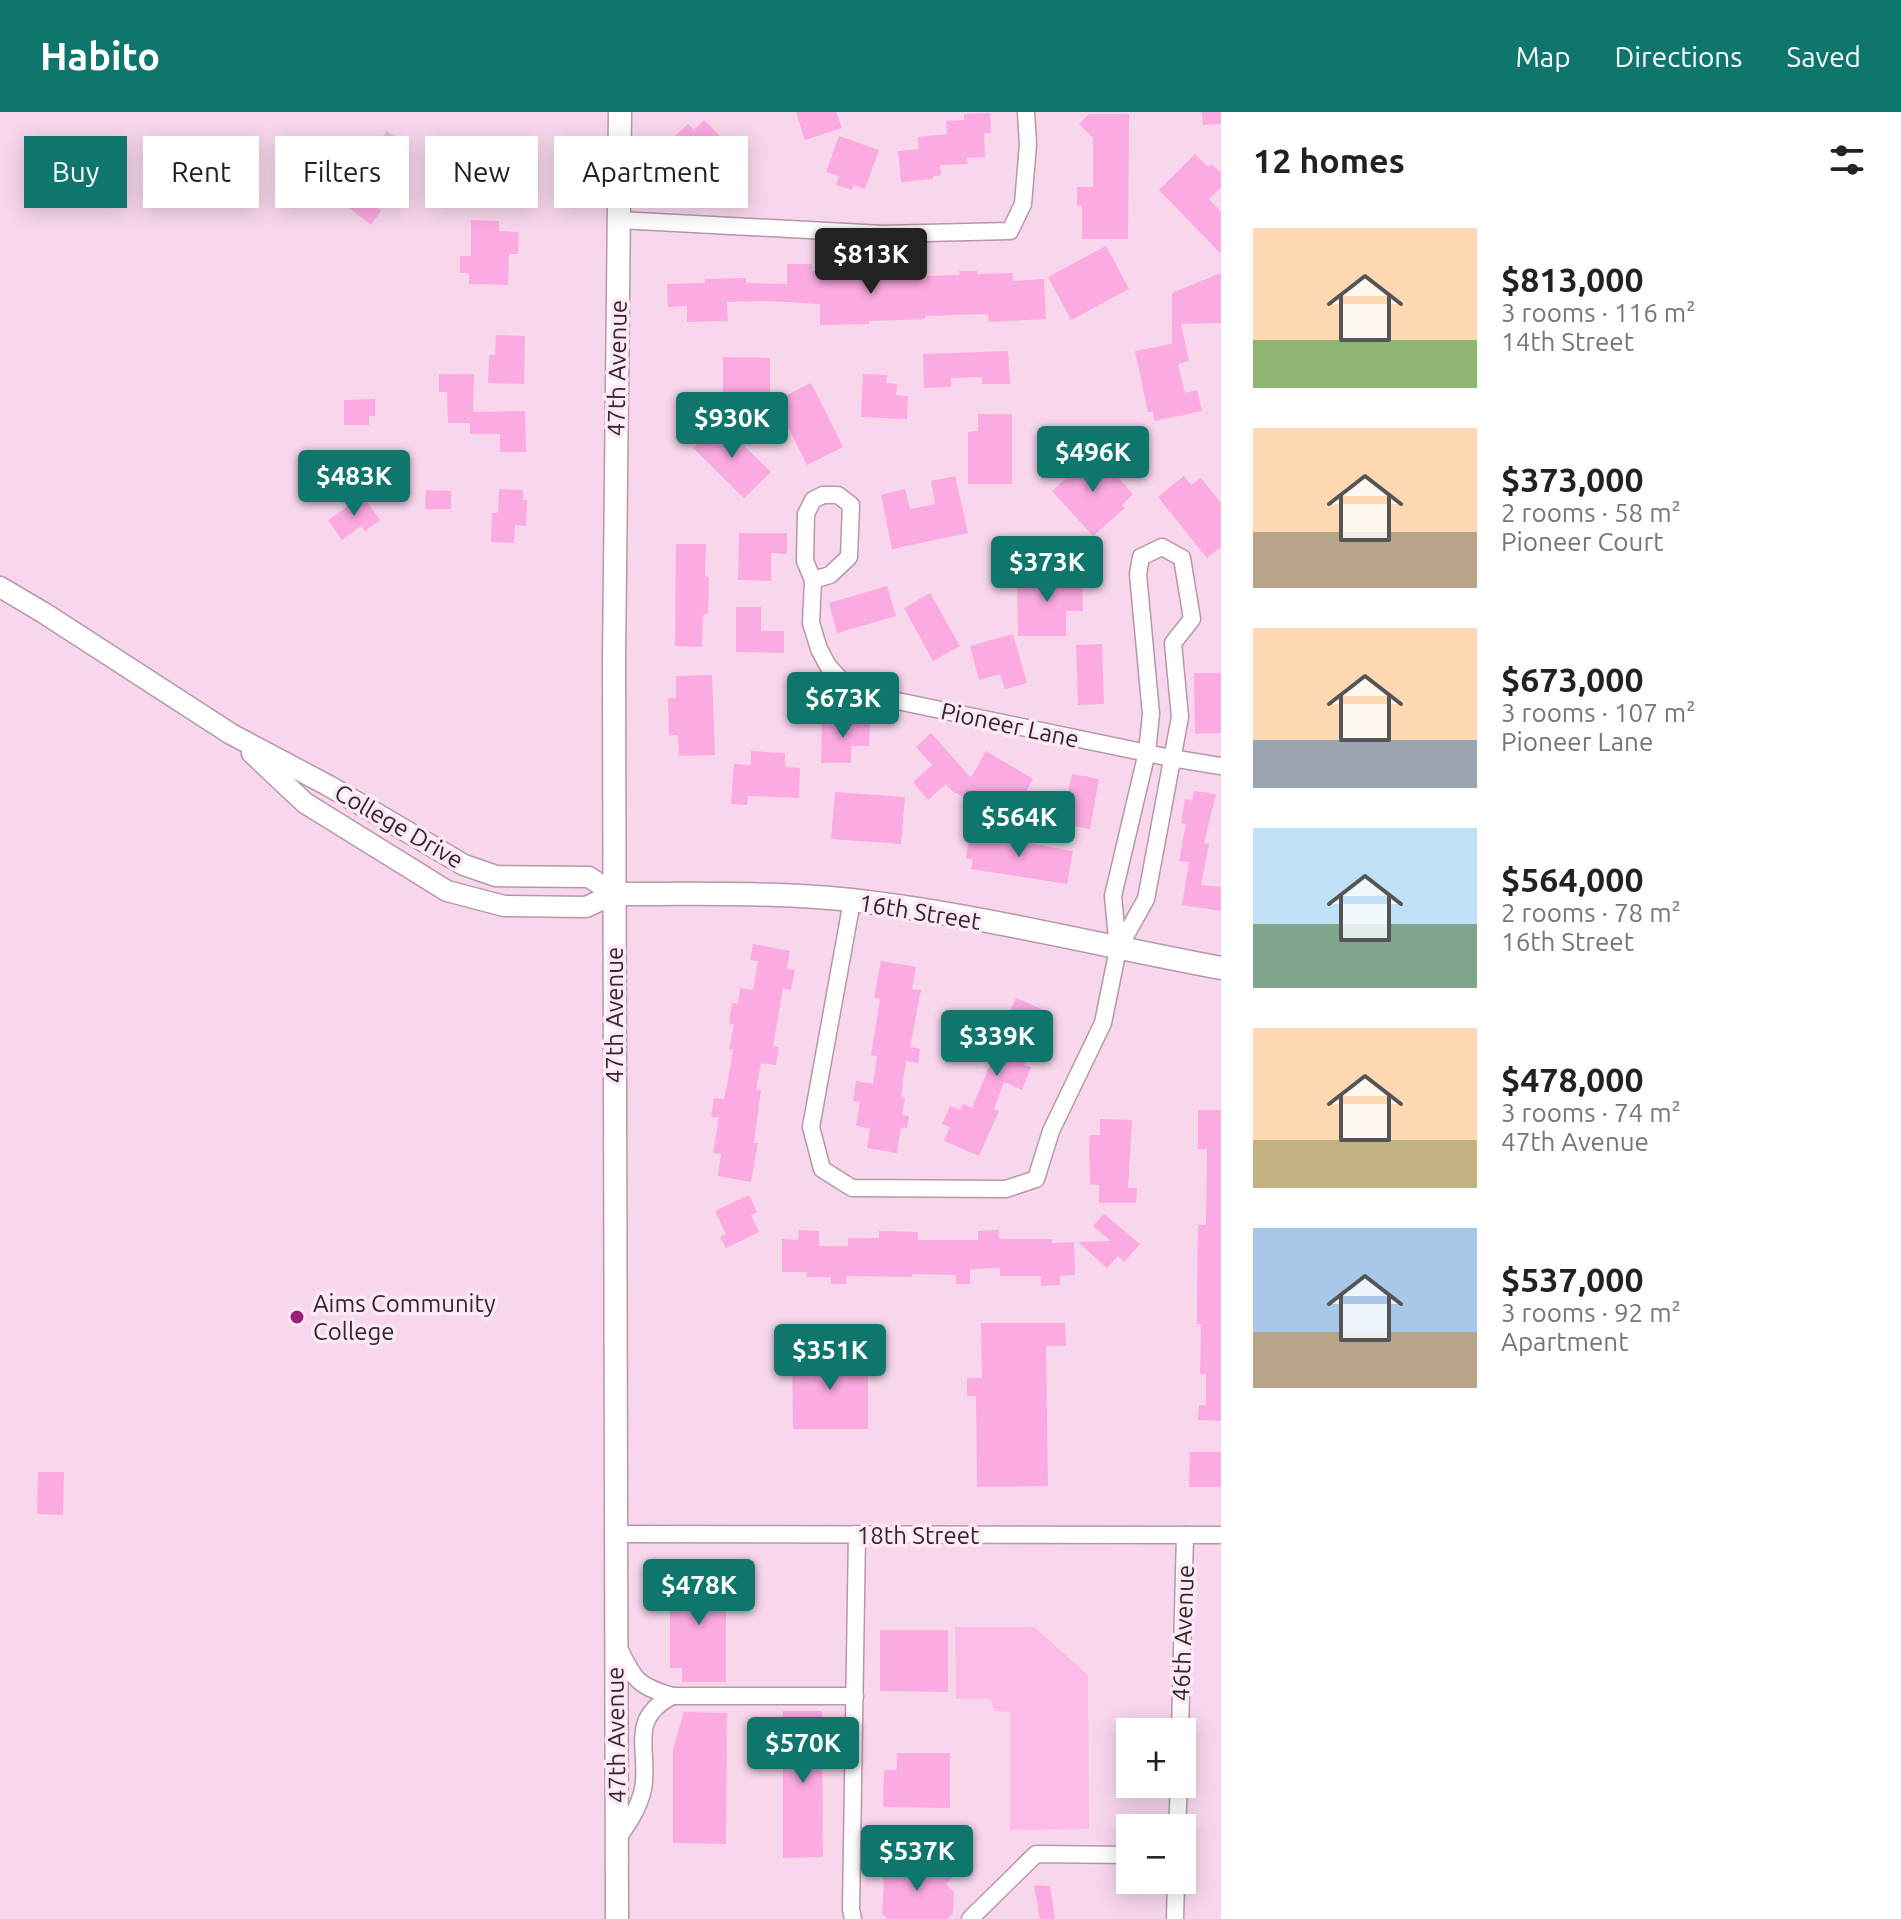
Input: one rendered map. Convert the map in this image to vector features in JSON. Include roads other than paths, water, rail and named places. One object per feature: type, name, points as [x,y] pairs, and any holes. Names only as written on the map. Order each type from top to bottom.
[{"type":"main road","name":"47th Avenue","points":[[617,1919],[614,556],[620,112]]},
{"type":"main road","name":"16th Street","points":[[614,894],[789,895],[852,901],[1221,968]]},
{"type":"street","points":[[619,220],[883,234],[1010,231],[1023,204],[1028,144],[1026,112]]},
{"type":"street","name":"Pioneer Lane","points":[[813,580],[830,575],[849,557],[851,505],[838,495],[823,495],[813,500],[806,514],[805,561],[813,580],[811,623],[819,649],[828,666],[845,684],[859,693],[1221,766]]},
{"type":"street","points":[[852,901],[811,1127],[822,1169],[852,1188],[1006,1189],[1036,1179],[1051,1131],[1103,1023],[1118,949],[1113,896],[1147,752],[1151,714],[1138,574],[1141,557],[1162,547],[1182,558],[1192,619],[1173,643],[1180,717],[1146,899],[1118,949]]},
{"type":"street","name":"College Drive","points":[[0,587],[231,734],[329,786],[464,865],[496,876],[589,877],[614,894]]},
{"type":"street","points":[[1144,644],[1173,643]]},
{"type":"street","name":"College Drive","points":[[231,734],[305,803],[447,891],[504,906],[586,907],[614,894]]},
{"type":"street","name":"18th Street","points":[[614,1534],[1221,1535]]},
{"type":"street","points":[[853,1919],[857,1534]]},
{"type":"street","name":"46th Avenue","points":[[1180,1718],[1185,1535]]},
{"type":"street","points":[[615,1640],[637,1682],[672,1696],[855,1696]]},
{"type":"street","points":[[617,1839],[642,1793],[647,1717],[655,1706],[672,1696]]},
{"type":"street","points":[[970,1919],[1036,1854],[1116,1855]]},
{"type":"street","points":[[1175,1919],[1176,1894]]},
{"type":"place","name":"Aims Community College","points":[[297,1317]]}]
